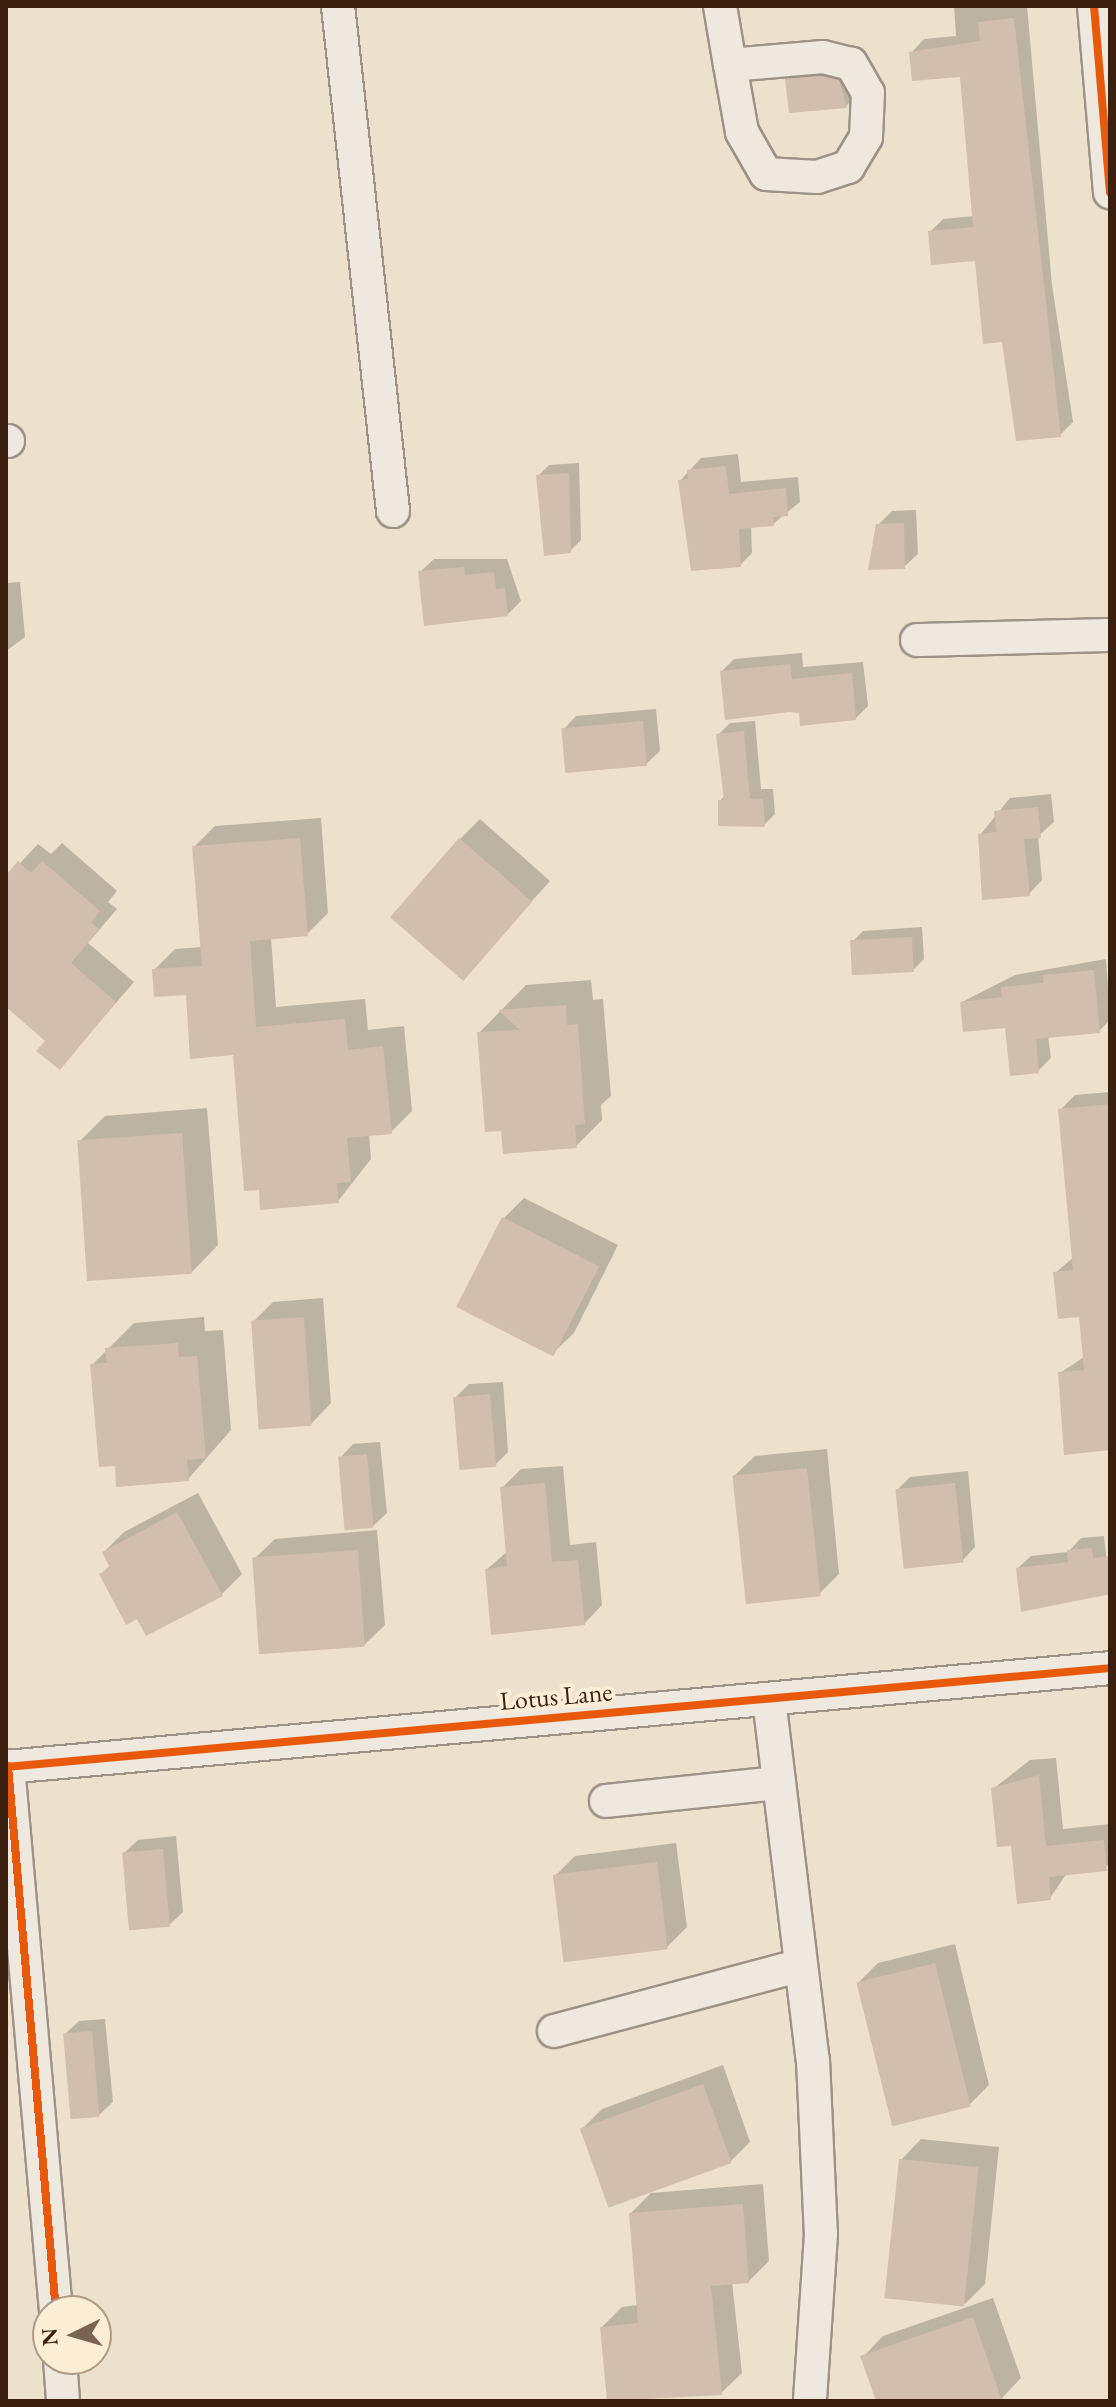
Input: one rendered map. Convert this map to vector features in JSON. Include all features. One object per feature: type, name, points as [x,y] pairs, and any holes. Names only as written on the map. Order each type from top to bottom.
[{"type":"street","points":[[338,6],[393,511]]},
{"type":"street","points":[[720,6],[730,65],[742,132],[766,174],[817,177],[848,167],[866,137],[868,93],[851,64],[823,57],[730,65]]},
{"type":"street","points":[[1094,6],[1110,192]]},
{"type":"street","points":[[917,640],[1110,635]]},
{"type":"street","name":"Lotus Lane","points":[[7,1766],[1110,1668]]},
{"type":"street","points":[[769,1699],[799,1966],[813,2060],[821,2234],[810,2401]]},
{"type":"street","points":[[7,1766],[55,2295]]},
{"type":"street","points":[[606,1801],[778,1783]]},
{"type":"street","points":[[554,2031],[799,1966]]},
{"type":"street","points":[[61,2375],[63,2401]]},
{"type":"building","points":[[1014,18],[1061,437],[1016,441],[1002,342],[983,344],[975,261],[931,265],[928,231],[973,227],[960,77],[912,81],[909,52],[980,41],[978,22]]},
{"type":"building","points":[[821,76],[839,80],[847,108],[789,113],[785,79]]},
{"type":"building","points":[[726,466],[729,494],[786,488],[788,516],[773,517],[774,526],[739,529],[741,567],[691,571],[678,480],[688,479],[687,470]]},
{"type":"building","points":[[569,473],[571,553],[544,556],[536,475]]},
{"type":"building","points":[[904,523],[905,569],[868,570],[876,524]]},
{"type":"building","points":[[464,567],[465,575],[494,572],[496,589],[505,588],[508,616],[424,626],[418,571]]},
{"type":"building","points":[[790,664],[792,679],[852,673],[856,720],[800,726],[799,713],[789,712],[725,720],[720,671]]},
{"type":"building","points":[[643,721],[647,766],[565,773],[561,728]]},
{"type":"building","points":[[744,731],[750,799],[763,799],[765,827],[718,826],[718,800],[724,800],[716,734]]},
{"type":"building","points":[[1038,807],[1041,838],[1024,839],[1030,896],[982,900],[978,834],[996,832],[994,811]]},
{"type":"building","points":[[300,838],[308,936],[250,941],[256,1027],[345,1019],[348,1050],[383,1046],[392,1134],[347,1138],[351,1182],[337,1183],[339,1203],[260,1210],[259,1190],[244,1191],[233,1055],[190,1059],[186,995],[154,997],[152,969],[202,966],[192,846]]},
{"type":"building","points":[[459,838],[532,902],[463,981],[390,917]]},
{"type":"building","points":[[18,861],[31,873],[42,861],[100,911],[91,922],[99,929],[71,963],[116,1002],[60,1070],[36,1051],[45,1041],[6,1007],[6,875]]},
{"type":"building","points":[[912,937],[914,972],[852,975],[850,940]]},
{"type":"building","points":[[1094,970],[1100,1033],[1036,1039],[1039,1073],[1010,1076],[1005,1028],[963,1032],[960,1002],[1002,997],[1001,987],[1043,983],[1043,975]]},
{"type":"building","points":[[566,1005],[567,1025],[578,1024],[585,1124],[575,1125],[577,1148],[503,1154],[501,1131],[485,1132],[477,1032],[520,1030],[498,1010]]},
{"type":"building","points":[[1110,1104],[1110,1450],[1064,1455],[1058,1372],[1084,1370],[1079,1317],[1058,1319],[1053,1272],[1073,1270],[1058,1109]]},
{"type":"building","points":[[182,1133],[192,1274],[87,1281],[77,1140]]},
{"type":"building","points":[[502,1217],[599,1266],[553,1356],[456,1307]]},
{"type":"building","points":[[304,1317],[312,1426],[259,1429],[251,1321]]},
{"type":"building","points":[[178,1343],[179,1357],[197,1356],[206,1458],[187,1460],[189,1481],[116,1487],[115,1466],[99,1467],[90,1364],[107,1363],[105,1348]]},
{"type":"building","points":[[490,1394],[496,1467],[460,1470],[453,1397]]},
{"type":"building","points":[[367,1454],[373,1528],[345,1530],[338,1457]]},
{"type":"building","points":[[807,1468],[820,1596],[746,1604],[732,1476]]},
{"type":"building","points":[[545,1483],[552,1562],[578,1560],[585,1625],[491,1635],[485,1569],[507,1566],[500,1487]]},
{"type":"building","points":[[955,1483],[963,1563],[904,1569],[895,1489]]},
{"type":"building","points":[[177,1512],[223,1596],[146,1636],[137,1619],[126,1625],[99,1574],[110,1568],[102,1552]]},
{"type":"building","points":[[1092,1548],[1093,1558],[1110,1556],[1110,1594],[1021,1612],[1016,1568],[1068,1562],[1067,1550]]},
{"type":"building","points":[[358,1550],[365,1647],[259,1654],[252,1557]]},
{"type":"building","points":[[1039,1775],[1046,1846],[1104,1840],[1107,1871],[1049,1877],[1051,1900],[1017,1904],[1011,1846],[997,1847],[991,1788]]},
{"type":"building","points":[[163,1849],[170,1927],[129,1930],[122,1853]]},
{"type":"building","points":[[657,1862],[668,1949],[564,1962],[553,1875]]},
{"type":"building","points":[[935,1963],[971,2107],[892,2126],[856,1983]]},
{"type":"building","points":[[92,2031],[99,2117],[71,2119],[63,2034]]},
{"type":"building","points":[[703,2084],[732,2163],[609,2208],[580,2129]]},
{"type":"building","points":[[899,2159],[979,2167],[964,2307],[884,2298]]},
{"type":"building","points":[[743,2204],[749,2283],[711,2286],[722,2395],[607,2401],[600,2327],[638,2323],[629,2213]]},
{"type":"building","points":[[973,2317],[1002,2401],[876,2401],[860,2356]]},
{"type":"cycle path","points":[[1094,6],[1110,192]]},
{"type":"cycle path","points":[[6,1767],[1110,1668]]},
{"type":"cycle path","points":[[8,1766],[55,2295]]}]
